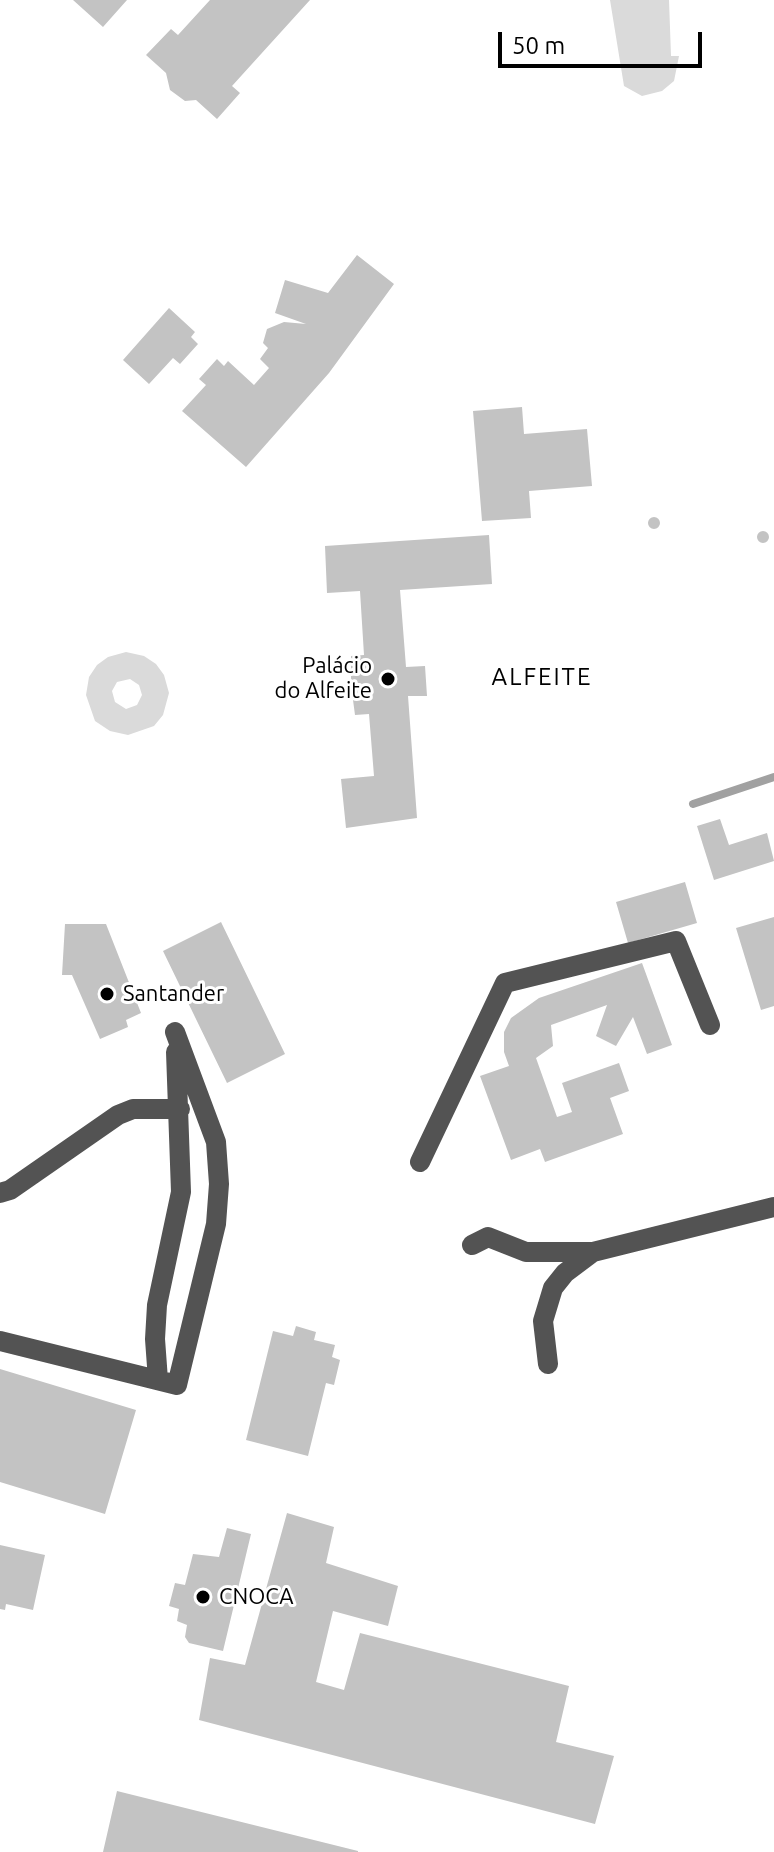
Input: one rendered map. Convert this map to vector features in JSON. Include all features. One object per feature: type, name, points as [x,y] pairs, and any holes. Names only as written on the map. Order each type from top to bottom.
[{"type":"lane","points":[[420,1162],[505,983],[676,941],[710,1025]]},
{"type":"lane","points":[[175,1032],[216,1142],[219,1184],[216,1224],[168,1382],[157,1305],[181,1192],[175,1032]]},
{"type":"lane","points":[[0,1193],[10,1190],[118,1115],[133,1109],[180,1109]]},
{"type":"lane","points":[[472,1245],[488,1237],[526,1252],[593,1252],[774,1207]]},
{"type":"lane","points":[[548,1364],[543,1321],[553,1288],[565,1273],[593,1252]]},
{"type":"lane","points":[[0,1341],[168,1382]]},
{"type":"shaded area","points":[[610,0],[669,0],[671,56],[679,56],[674,81],[662,91],[642,96],[624,86]]},
{"type":"shaded area","points":[[126,652],[144,656],[156,664],[164,675],[169,693],[163,715],[154,726],[128,735],[110,731],[95,721],[86,695],[89,677],[97,665],[108,657]],"holes":[[[130,679],[139,685],[142,695],[137,705],[126,709],[115,702],[112,691],[117,682]]]},
{"type":"building","points":[[73,0],[127,0],[103,27]]},
{"type":"building","points":[[210,0],[310,0],[232,86],[240,93],[217,119],[196,100],[185,101],[170,90],[166,73],[146,55],[171,29],[178,35]]},
{"type":"building","points":[[357,255],[394,284],[329,373],[246,467],[182,411],[206,385],[199,379],[217,359],[224,366],[228,361],[254,385],[269,368],[260,359],[268,348],[263,343],[267,329],[284,322],[306,324],[275,313],[285,280],[328,293]]},
{"type":"building","points":[[169,308],[195,332],[191,337],[198,344],[180,364],[173,358],[149,384],[123,360]]},
{"type":"building","points":[[522,407],[524,434],[587,429],[592,486],[529,491],[531,518],[482,521],[473,411]]},
{"type":"building","points":[[654,517],[660,523],[654,529],[648,523]]},
{"type":"building","points":[[763,531],[769,537],[763,543],[757,537]]},
{"type":"building","name":"Palácio do Alfeite","points":[[489,535],[492,584],[400,590],[406,667],[425,666],[427,696],[408,696],[417,818],[346,828],[341,779],[374,776],[369,714],[355,715],[351,685],[351,656],[364,655],[360,591],[327,593],[325,546]]},
{"type":"building","points":[[720,819],[729,845],[767,833],[774,861],[714,880],[697,826]]},
{"type":"building","points":[[685,882],[697,923],[628,943],[616,902]]},
{"type":"building","points":[[774,917],[774,1006],[761,1010],[736,928]]},
{"type":"building","points":[[221,922],[285,1054],[227,1083],[163,951]]},
{"type":"building","name":"Santander","points":[[65,924],[106,924],[141,1013],[126,1020],[128,1027],[100,1039],[72,975],[62,975]]},
{"type":"building","points":[[642,963],[672,1045],[647,1054],[633,1017],[616,1046],[596,1036],[607,1005],[551,1025],[553,1046],[536,1058],[557,1117],[572,1112],[562,1083],[619,1063],[629,1091],[610,1098],[623,1134],[545,1162],[540,1149],[511,1160],[480,1076],[509,1066],[504,1052],[504,1032],[511,1018],[539,998]]},
{"type":"building","points":[[296,1326],[316,1332],[314,1340],[335,1345],[332,1357],[340,1360],[334,1385],[326,1383],[308,1456],[246,1440],[273,1331],[293,1336]]},
{"type":"building","points":[[0,1369],[136,1410],[105,1514],[0,1482]]},
{"type":"building","points":[[287,1513],[334,1527],[326,1563],[398,1586],[388,1626],[333,1611],[316,1682],[344,1690],[360,1633],[569,1686],[556,1742],[614,1756],[595,1824],[199,1720],[210,1658],[245,1665]]},
{"type":"building","name":"CNOCA","points":[[227,1528],[251,1534],[223,1651],[189,1643],[185,1637],[187,1625],[177,1621],[179,1609],[169,1606],[175,1583],[185,1585],[193,1554],[219,1557]]},
{"type":"building","points":[[0,1545],[45,1555],[33,1610],[6,1604],[5,1610],[0,1609]]},
{"type":"building","points":[[117,1791],[358,1851],[358,1852],[103,1852]]},
{"type":"waterway","points":[[693,804],[774,777]]},
{"type":"place","name":"Palácio do Alfeite","points":[[388,679]]},
{"type":"place","name":"Santander","points":[[107,994]]},
{"type":"place","name":"CNOCA","points":[[203,1597]]},
{"type":"district","name":"ALFEITE","points":[[542,677]]}]
